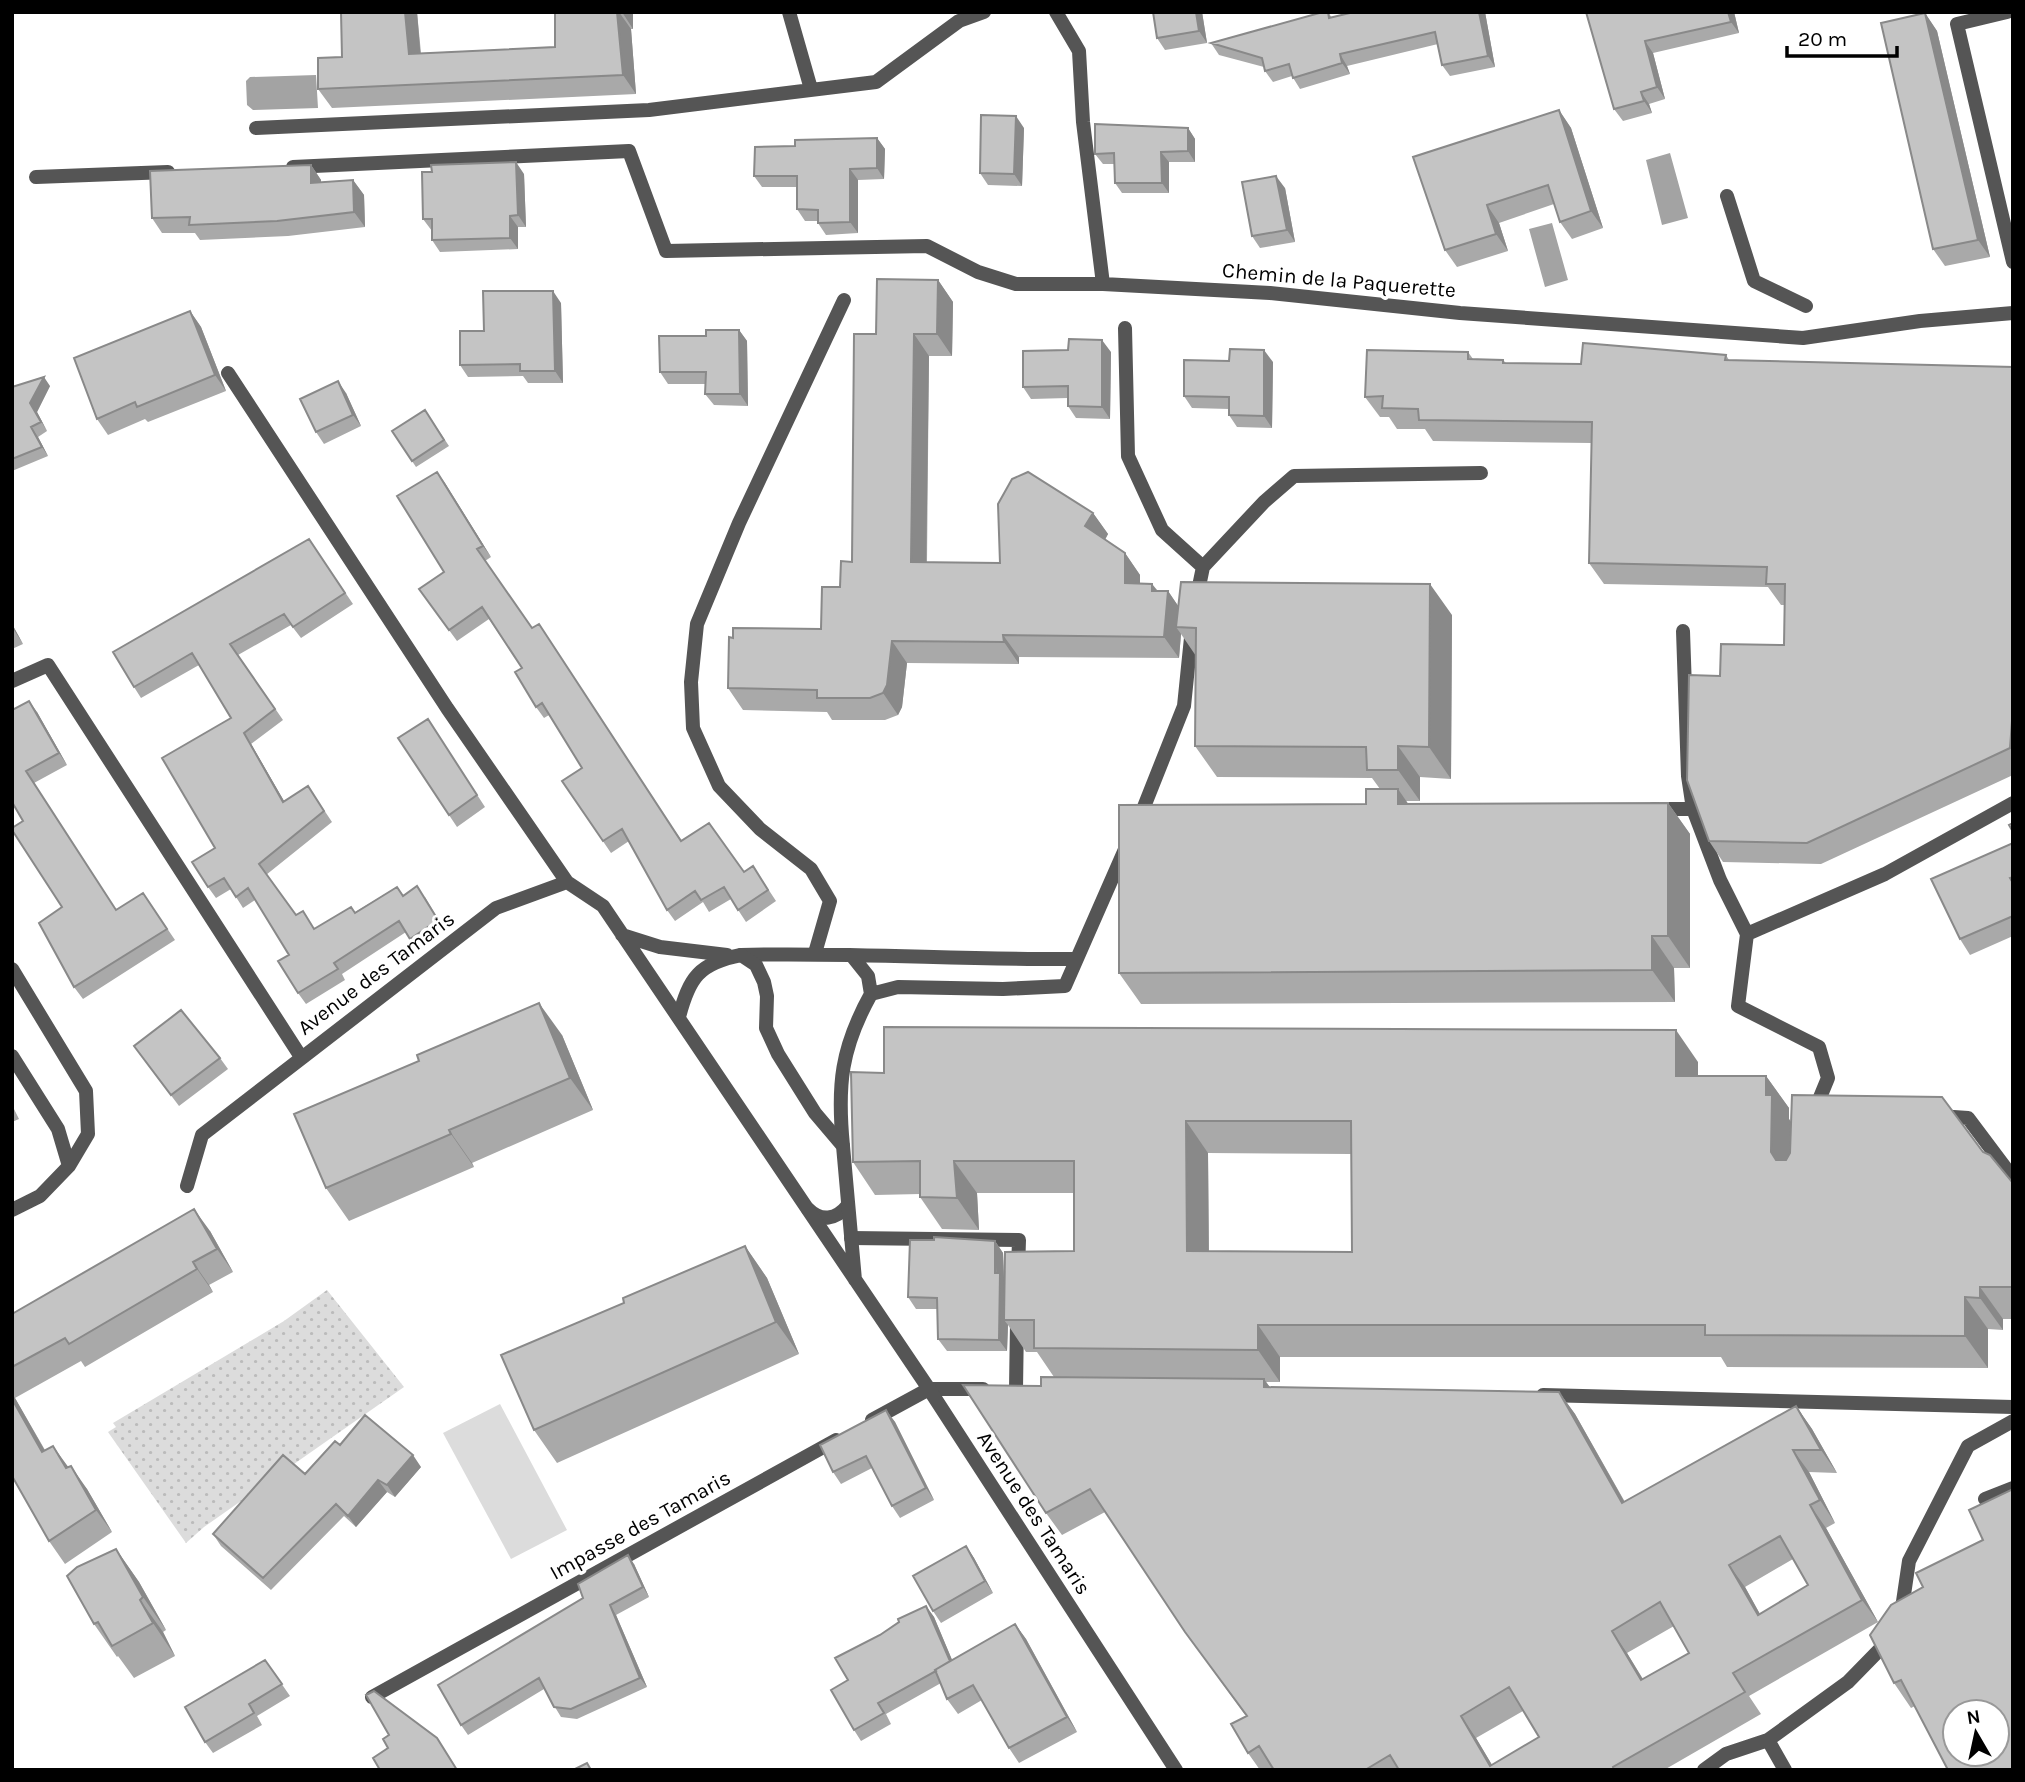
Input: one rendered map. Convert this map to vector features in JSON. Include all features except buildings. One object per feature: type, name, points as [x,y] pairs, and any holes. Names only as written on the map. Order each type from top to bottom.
[{"type":"street","points":[[789,12],[811,89]]},
{"type":"street","points":[[256,128],[649,110],[876,82],[960,21],[984,12]]},
{"type":"street","points":[[1056,12],[1079,51],[1083,122],[1102,284]]},
{"type":"street","points":[[2013,28],[2008,12],[1957,24],[2013,262]]},
{"type":"street","name":"Chemin de la Paquerette","points":[[274,168],[629,151],[666,251],[927,246],[978,272],[1016,284],[1102,284],[1270,293],[1460,313],[1803,338],[1920,321],[2013,313]]},
{"type":"street","points":[[36,177],[179,172]]},
{"type":"street","points":[[1727,196],[1754,281],[1805,306]]},
{"type":"street","points":[[815,953],[830,901],[811,869],[760,829],[719,786],[693,728],[691,682],[697,624],[739,523],[844,300]]},
{"type":"street","points":[[1125,328],[1128,456],[1162,530],[1203,567]]},
{"type":"street","points":[[228,373],[447,708],[567,882]]},
{"type":"street","points":[[852,956],[868,975],[871,994],[898,987],[1003,989],[1065,986],[1075,959],[1148,813],[1184,706],[1193,612],[1203,567],[1264,502],[1294,476],[1481,473]]},
{"type":"street","points":[[1683,631],[1688,776],[1693,809],[1720,880],[1748,934],[1738,1006],[1819,1047],[1828,1078],[1822,1108],[1804,1125]]},
{"type":"street","points":[[12,681],[48,665],[301,1057]]},
{"type":"street","points":[[1748,934],[1885,874],[2013,803]]},
{"type":"street","points":[[1640,809],[1693,809]]},
{"type":"street","name":"Avenue des Tamaris","points":[[187,1186],[202,1135],[496,908],[567,882],[603,906],[929,1389],[1176,1770]]},
{"type":"street","points":[[622,935],[693,953],[1075,959]]},
{"type":"street","points":[[679,1017],[686,989],[702,970],[719,959],[741,955],[756,965],[767,996],[766,1028],[778,1055],[815,1113],[843,1146]]},
{"type":"street","points":[[12,969],[86,1091],[88,1134],[69,1166],[40,1196],[12,1210]]},
{"type":"street","name":"Avenue des Tamaris","points":[[855,1282],[840,1084],[851,1030],[871,994]]},
{"type":"street","points":[[12,1056],[58,1129],[69,1166]]},
{"type":"street","points":[[1928,1114],[1968,1118],[2013,1178]]},
{"type":"street","points":[[807,1209],[816,1217],[826,1219],[841,1214],[848,1205]]},
{"type":"street","points":[[851,1238],[1018,1240],[1018,1280]]},
{"type":"street","points":[[929,1389],[1021,1389],[1017,1308]]},
{"type":"street","name":"Impasse des Tamaris","points":[[372,1697],[929,1389]]},
{"type":"street","points":[[1532,1395],[2013,1407]]},
{"type":"street","points":[[1704,1770],[1726,1754],[1768,1740],[1848,1682],[1880,1653],[1899,1628],[1909,1561],[1968,1446],[2013,1422]]},
{"type":"street","points":[[1985,1499],[2013,1488]]},
{"type":"street","points":[[1768,1740],[1785,1770]]},
{"type":"shaded area","points":[[316,75],[318,108],[253,110],[247,105],[246,81],[250,77]]},
{"type":"shaded area","points":[[1670,153],[1688,218],[1662,225],[1646,160]]},
{"type":"shaded area","points":[[1552,223],[1568,280],[1545,287],[1529,229]]},
{"type":"shaded area","points":[[327,1290],[404,1387],[204,1527],[186,1543],[108,1432],[116,1427],[113,1423],[284,1321]]},
{"type":"shaded area","points":[[500,1404],[567,1530],[511,1559],[443,1433]]}]
